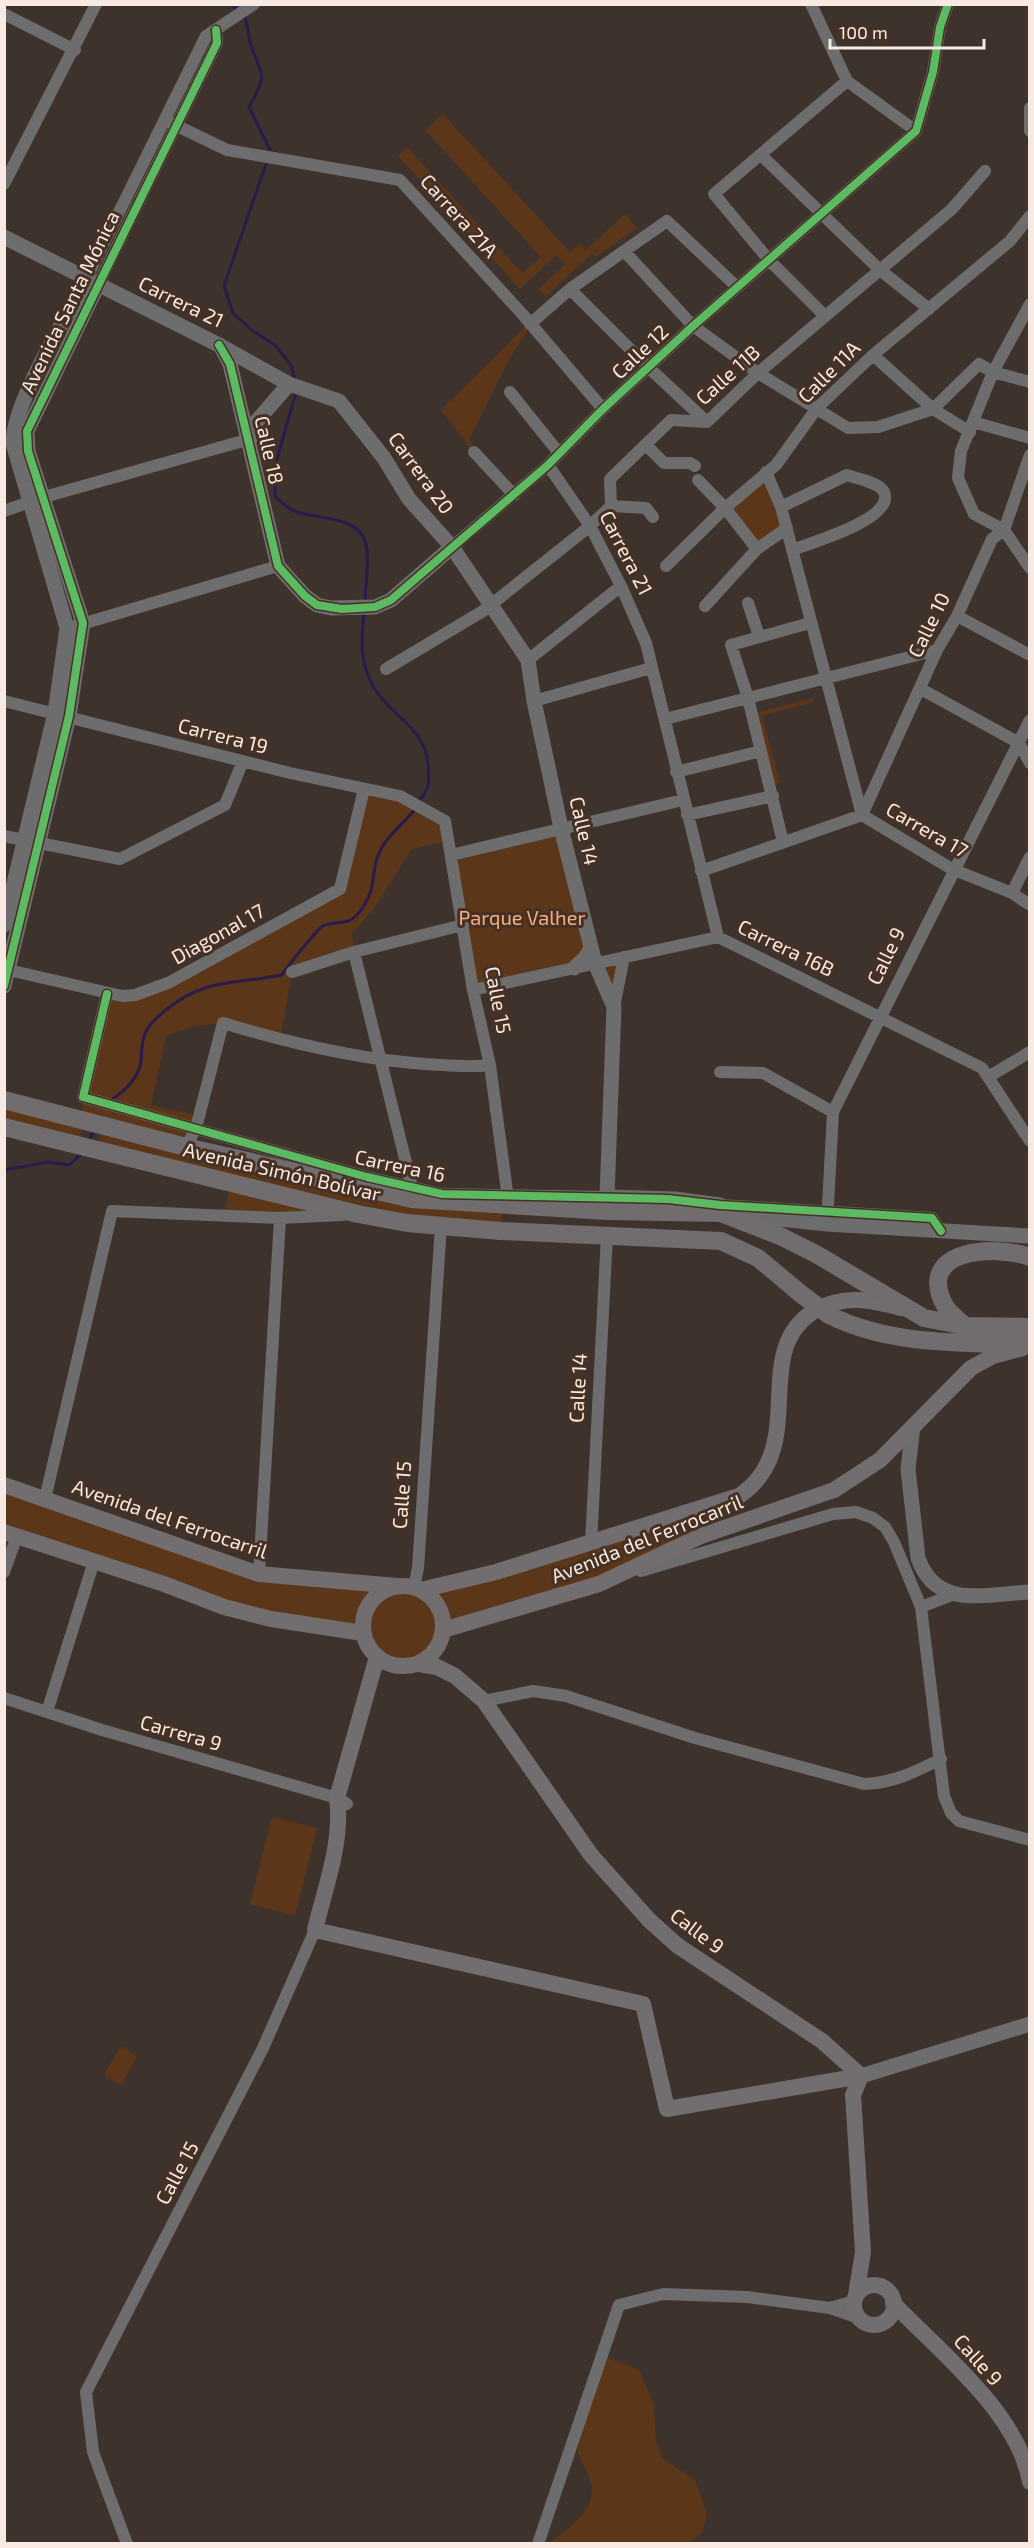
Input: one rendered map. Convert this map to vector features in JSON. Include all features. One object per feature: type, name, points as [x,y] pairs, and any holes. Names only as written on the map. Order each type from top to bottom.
[{"type":"main road","name":"Avenida Simón Bolívar","points":[[4,1100],[186,1147],[412,1199],[508,1200],[721,1209],[816,1254],[924,1318],[965,1326],[1029,1328]]},
{"type":"main road","name":"Avenida Simón Bolívar","points":[[4,1127],[358,1214],[441,1226],[709,1239],[733,1244],[758,1258],[829,1315],[865,1331],[892,1337],[1029,1346]]},
{"type":"main road","points":[[965,1326],[946,1307],[939,1290],[942,1268],[948,1261],[971,1253],[1010,1253],[1029,1257]]},
{"type":"main road","name":"Avenida del Ferrocarril","points":[[418,1588],[496,1572],[728,1500],[748,1489],[768,1460],[777,1434],[784,1348],[794,1329],[807,1315],[831,1303],[859,1299],[908,1310]]},
{"type":"main road","name":"Avenida del Ferrocarril","points":[[443,1630],[599,1584],[701,1536],[834,1490],[880,1460],[958,1379],[981,1361],[1029,1346]]},
{"type":"main road","name":"Avenida del Ferrocarril","points":[[4,1485],[146,1537],[259,1574],[397,1586]]},
{"type":"main road","points":[[10,1534],[224,1607],[271,1619],[363,1633]]},
{"type":"main road","points":[[397,1586],[418,1588],[439,1610],[443,1630],[439,1644],[431,1656],[418,1664],[397,1666],[382,1660],[366,1642],[363,1633],[368,1606],[380,1593],[397,1586]]},
{"type":"main road","name":"Calle 15","points":[[315,1930],[335,1849],[341,1807],[382,1660]]},
{"type":"main road","name":"Calle 9","points":[[418,1664],[437,1667],[455,1676],[484,1701],[604,1872],[649,1920],[678,1946],[822,2041],[861,2076]]},
{"type":"main road","points":[[315,1930],[643,2004],[667,2109],[861,2076]]},
{"type":"main road","points":[[861,2076],[853,2095],[863,2252],[855,2298],[859,2318],[870,2324],[882,2323],[921,2332]]},
{"type":"main road","points":[[863,2252],[878,2286],[888,2292],[893,2303],[891,2315],[882,2323]]},
{"type":"main road","points":[[855,2298],[866,2287],[878,2286]]},
{"type":"main road","name":"Calle 9","points":[[893,2303],[992,2407],[1015,2439],[1029,2482]]},
{"type":"street","points":[[4,184],[75,50],[96,4]]},
{"type":"street","name":"Avenida Santa Mónica","points":[[4,925],[23,841],[62,715],[67,628],[37,499],[28,452],[27,431],[92,282],[170,123],[206,36],[254,4]]},
{"type":"street","points":[[811,4],[847,81],[916,131],[933,72],[940,27],[948,4]]},
{"type":"street","points":[[4,14],[75,50]]},
{"type":"street","points":[[825,316],[769,261],[714,194],[847,81]]},
{"type":"street","points":[[1029,108],[1029,131]]},
{"type":"street","name":"Carrera 21A","points":[[170,123],[227,150],[249,156],[288,158],[400,180],[603,409]]},
{"type":"street","name":"Calle 12","points":[[278,566],[305,596],[317,605],[342,609],[375,607],[391,600],[548,465],[603,409],[693,326],[823,215],[916,131]]},
{"type":"street","points":[[761,155],[880,270],[928,309]]},
{"type":"street","name":"Calle 11B","points":[[611,506],[610,479],[671,420],[707,422],[758,373],[952,209],[985,171]]},
{"type":"street","name":"Calle 11A","points":[[666,566],[725,508],[776,465],[817,408],[873,355],[1010,241],[1029,216]]},
{"type":"street","points":[[530,324],[570,289],[667,221],[737,287]]},
{"type":"street","name":"Carrera 21","points":[[4,237],[219,345],[289,384],[339,401]]},
{"type":"street","points":[[625,252],[693,326],[758,373],[848,429],[860,430],[933,409],[979,364],[993,372],[1029,382]]},
{"type":"street","points":[[570,289],[707,422]]},
{"type":"street","points":[[1029,307],[993,372],[961,451],[958,478],[974,514],[1004,530],[1029,568]]},
{"type":"street","name":"Calle 18","points":[[219,345],[230,364],[250,439],[278,566]]},
{"type":"street","points":[[873,355],[933,409],[971,427],[1029,438]]},
{"type":"street","points":[[4,511],[37,499],[250,439],[255,423],[289,384]]},
{"type":"street","points":[[510,392],[559,453]]},
{"type":"street","name":"Carrera 20","points":[[339,401],[384,458],[413,504],[452,547],[528,660]]},
{"type":"street","points":[[646,445],[664,463],[690,463],[695,466]]},
{"type":"street","points":[[474,452],[514,495]]},
{"type":"street","name":"Calle 10","points":[[862,815],[937,650],[957,616],[992,539],[1004,530],[1023,495],[1029,455]]},
{"type":"street","name":"Carrera 21","points":[[548,465],[590,526],[621,586],[646,643],[718,937]]},
{"type":"street","points":[[766,472],[787,528],[862,815]]},
{"type":"street","points":[[781,507],[847,475],[879,487],[884,492],[885,502],[873,518],[792,550]]},
{"type":"street","points":[[698,480],[725,508],[757,549]]},
{"type":"street","name":"Avenida Santa Mónica","points":[[4,986],[41,843],[62,715],[83,623],[37,499]]},
{"type":"street","points":[[386,669],[490,604],[590,526],[611,506],[646,508],[653,517]]},
{"type":"street","points":[[705,606],[757,549],[787,528]]},
{"type":"street","points":[[67,628],[278,566]]},
{"type":"street","points":[[528,660],[621,586]]},
{"type":"street","points":[[748,603],[759,636]]},
{"type":"street","points":[[957,616],[1029,655]]},
{"type":"street","points":[[783,842],[748,698],[731,645],[810,623]]},
{"type":"street","points":[[665,719],[827,680],[937,650]]},
{"type":"street","name":"Calle 14","points":[[528,660],[534,701],[561,828],[593,956],[614,1007]]},
{"type":"street","points":[[534,701],[651,668]]},
{"type":"street","points":[[921,689],[1019,743],[1029,763]]},
{"type":"street","name":"Carrera 19","points":[[4,701],[243,761],[400,796],[429,812]]},
{"type":"street","name":"Calle 9","points":[[827,1218],[833,1112],[952,869],[1029,720]]},
{"type":"street","points":[[676,772],[761,751]]},
{"type":"street","points":[[4,836],[120,859],[225,805],[243,761]]},
{"type":"street","name":"Diagonal 17","points":[[7,970],[107,994],[135,995],[168,983],[340,889],[364,789]]},
{"type":"street","points":[[687,815],[773,796]]},
{"type":"street","points":[[451,855],[683,800]]},
{"type":"street","name":"Calle 15","points":[[429,812],[445,820],[473,990],[490,1065],[508,1200]]},
{"type":"street","name":"Carrera 17","points":[[701,871],[862,815],[952,869],[1012,893],[1029,905]]},
{"type":"street","points":[[1012,893],[1029,857]]},
{"type":"street","points":[[292,972],[354,952],[463,925]]},
{"type":"street","name":"Carrera 16B","points":[[593,956],[624,957],[718,937],[982,1068],[1029,1141]]},
{"type":"street","points":[[354,952],[412,1187]]},
{"type":"street","points":[[473,990],[574,968],[585,958],[593,956]]},
{"type":"street","name":"Calle 14","points":[[608,1197],[614,1007],[624,957]]},
{"type":"street","name":"Carrera 16","points":[[107,994],[88,1099],[197,1122],[412,1187],[442,1194],[508,1200],[608,1197],[675,1199],[721,1209],[941,1231],[1029,1236]]},
{"type":"street","points":[[186,1147],[197,1122],[223,1023],[280,1041],[380,1060],[473,1067],[490,1065]]},
{"type":"street","points":[[988,1077],[1029,1052]]},
{"type":"street","points":[[720,1072],[763,1073],[833,1112]]},
{"type":"street","points":[[45,1499],[112,1211],[280,1218],[358,1214]]},
{"type":"street","points":[[259,1574],[280,1218]]},
{"type":"street","name":"Calle 15","points":[[418,1588],[441,1226]]},
{"type":"street","name":"Calle 14","points":[[591,1543],[607,1235]]},
{"type":"street","points":[[912,1426],[908,1469],[918,1558],[938,1589],[952,1595]]},
{"type":"street","points":[[599,1584],[833,1514],[856,1512],[873,1518],[890,1533],[921,1607],[944,1796],[951,1814],[959,1821],[1029,1840]]},
{"type":"street","points":[[4,1572],[10,1534]]},
{"type":"street","points":[[47,1712],[94,1561]]},
{"type":"street","points":[[921,1607],[952,1595],[1029,1592]]},
{"type":"street","points":[[484,1701],[533,1691],[566,1696],[695,1738],[864,1784],[885,1783],[906,1777],[941,1759]]},
{"type":"street","name":"Carrera 9","points":[[4,1698],[341,1807]]},
{"type":"street","name":"Calle 15","points":[[127,2544],[93,2452],[86,2392],[253,2068],[315,1930]]},
{"type":"street","points":[[861,2076],[1029,2024]]},
{"type":"street","points":[[538,2544],[619,2305],[663,2294],[747,2297],[830,2308],[859,2318]]},
{"type":"street","points":[[830,2308],[855,2298]]},
{"type":"street","points":[[1015,2439],[1029,2449]]},
{"type":"green space","points":[[443,114],[570,252],[579,244],[586,250],[625,214],[637,228],[596,257],[592,254],[546,296],[539,289],[565,264],[557,255],[520,289],[398,156],[407,147],[522,273],[541,257],[425,130]]},
{"type":"green space","points":[[525,327],[528,331],[504,369],[470,438],[474,452],[441,410]]},
{"type":"green space","points":[[766,472],[787,528],[757,549],[725,508]]},
{"type":"green space","points":[[812,698],[813,702],[762,716],[780,782],[775,784],[755,713]]},
{"type":"green space","points":[[364,789],[400,796],[445,821],[448,840],[411,850],[375,907],[352,934],[354,952],[292,972],[280,1041],[235,1027],[212,1024],[166,1036],[151,1105],[199,1116],[186,1147],[83,1120],[83,1097],[107,994],[135,995],[340,889]]},
{"type":"green space","name":"Parque Valher","points":[[561,828],[595,963],[473,990],[451,855]]},
{"type":"green space","points":[[624,957],[614,1007],[595,963]]},
{"type":"green space","points":[[4,1106],[83,1126],[78,1141],[5,1122]]},
{"type":"green space","points":[[102,1131],[442,1208],[502,1214],[501,1223],[409,1215],[97,1146]]},
{"type":"green space","points":[[231,1183],[358,1214],[224,1216]]},
{"type":"green space","points":[[5,1485],[259,1574],[396,1586],[414,1587],[661,1521],[701,1536],[599,1584],[443,1630],[436,1645],[427,1656],[416,1663],[404,1666],[391,1665],[380,1659],[370,1648],[363,1633],[271,1619],[5,1532]]},
{"type":"green space","points":[[272,1817],[317,1828],[295,1916],[250,1904]]},
{"type":"green space","points":[[121,2046],[137,2056],[121,2085],[104,2075]]},
{"type":"green space","points":[[605,2357],[639,2370],[654,2404],[656,2440],[662,2458],[695,2480],[707,2514],[702,2532],[689,2543],[548,2544],[580,2517],[590,2499],[592,2490],[590,2479],[578,2450],[579,2434]]},
{"type":"waterway","points":[[231,4],[239,11]]},
{"type":"waterway","points":[[244,16],[250,42],[262,74],[260,86],[249,107],[270,150],[269,154]]},
{"type":"waterway","points":[[267,161],[224,286],[233,313],[253,331],[275,345],[291,365],[295,380]]},
{"type":"waterway","points":[[296,392],[276,463],[275,496],[294,511],[347,523],[362,535],[368,559],[365,604]]},
{"type":"waterway","points":[[364,613],[362,651],[373,686],[414,731],[426,752],[428,784],[419,802]]},
{"type":"waterway","points":[[111,1100],[126,1089],[134,1079],[140,1067],[143,1041],[147,1030],[166,1010],[194,992],[207,987],[282,975],[320,928],[348,921],[358,914],[370,894],[380,852],[388,838],[416,808]]},
{"type":"waterway","points":[[88,1142],[95,1129]]},
{"type":"waterway","points":[[4,1170],[49,1162],[69,1165],[82,1153]]},
{"type":"cycle path","points":[[219,345],[230,364],[278,566],[305,596],[317,605],[342,609],[375,607],[391,600],[548,465],[603,409],[693,326],[916,131],[933,72],[940,27],[948,4]]},
{"type":"cycle path","points":[[4,986],[69,716],[83,623],[28,451],[27,431],[217,43],[216,30]]},
{"type":"cycle path","points":[[107,994],[83,1097],[367,1177],[442,1194],[668,1199],[720,1205],[932,1218],[941,1231]]}]
